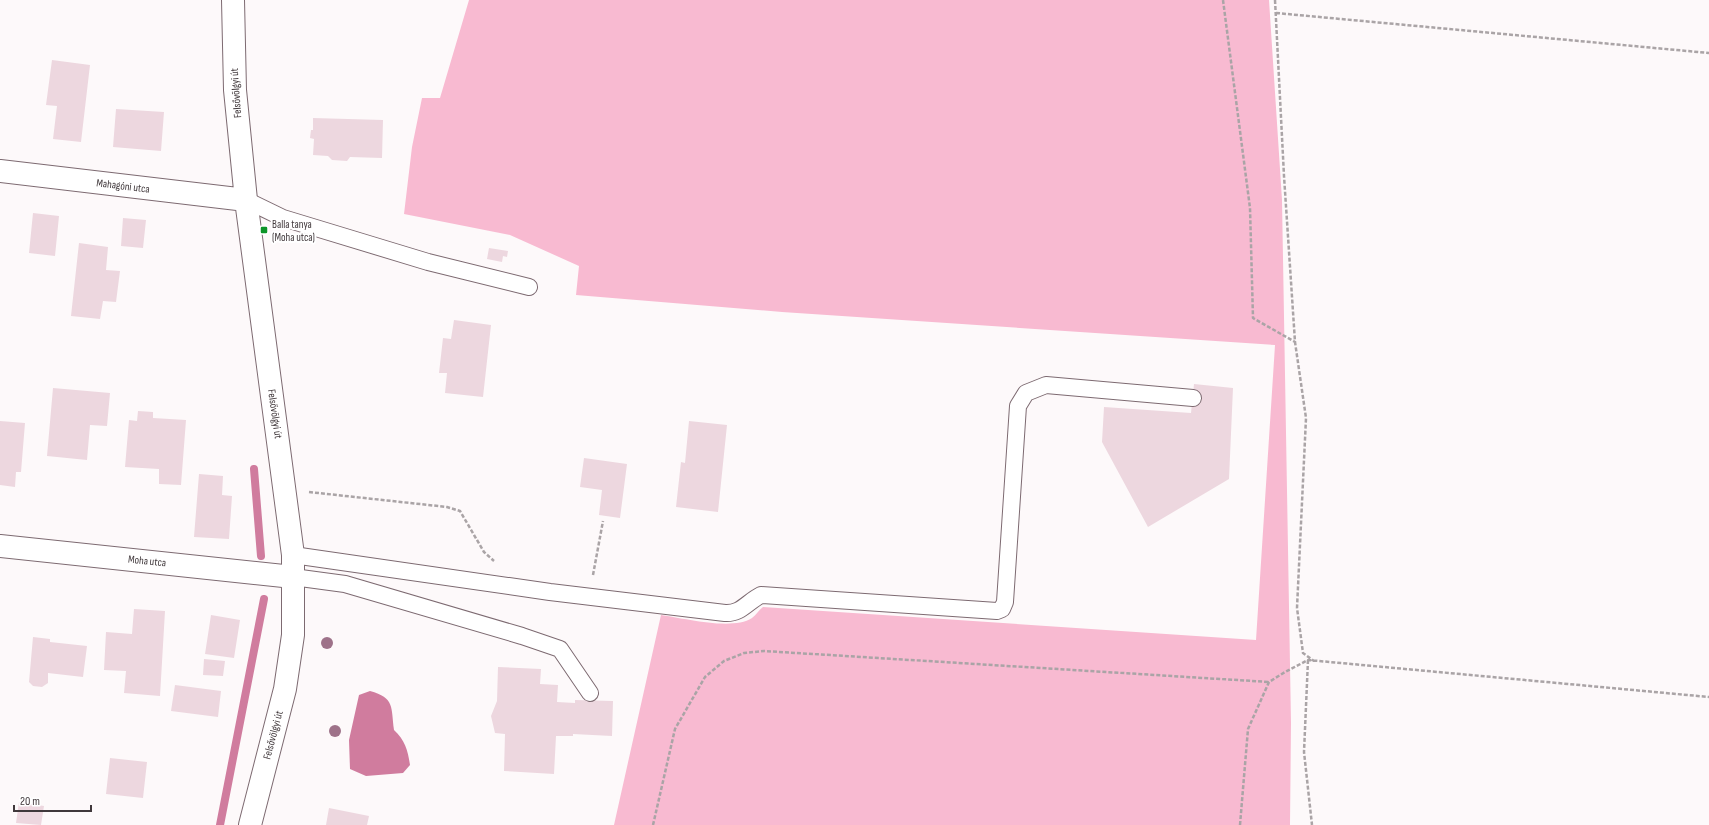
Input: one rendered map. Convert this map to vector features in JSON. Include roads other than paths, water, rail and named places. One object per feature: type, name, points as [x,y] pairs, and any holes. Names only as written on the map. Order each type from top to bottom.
[{"type":"street","name":"Felsővölgyi út","points":[[233,0],[235,90],[246,200],[293,555],[294,635],[285,689],[250,825]]},
{"type":"street","name":"Mahagóni utca","points":[[0,171],[246,200]]},
{"type":"street","name":"Moha utca","points":[[0,546],[293,577]]},
{"type":"lane","points":[[246,200],[283,218],[321,230],[428,262],[529,286]]},
{"type":"lane","points":[[293,555],[550,592],[725,613],[740,611],[761,595],[997,611],[1002,609],[1005,602],[1018,406],[1026,393],[1046,385],[1193,398]]},
{"type":"lane","points":[[293,577],[344,584],[522,636],[560,649],[590,693]]},
{"type":"waterway","points":[[254,469],[261,556]]},
{"type":"waterway","points":[[220,825],[264,599]]},
{"type":"place","name":"Balla tanya (Moha utca)","points":[[264,230]]}]
